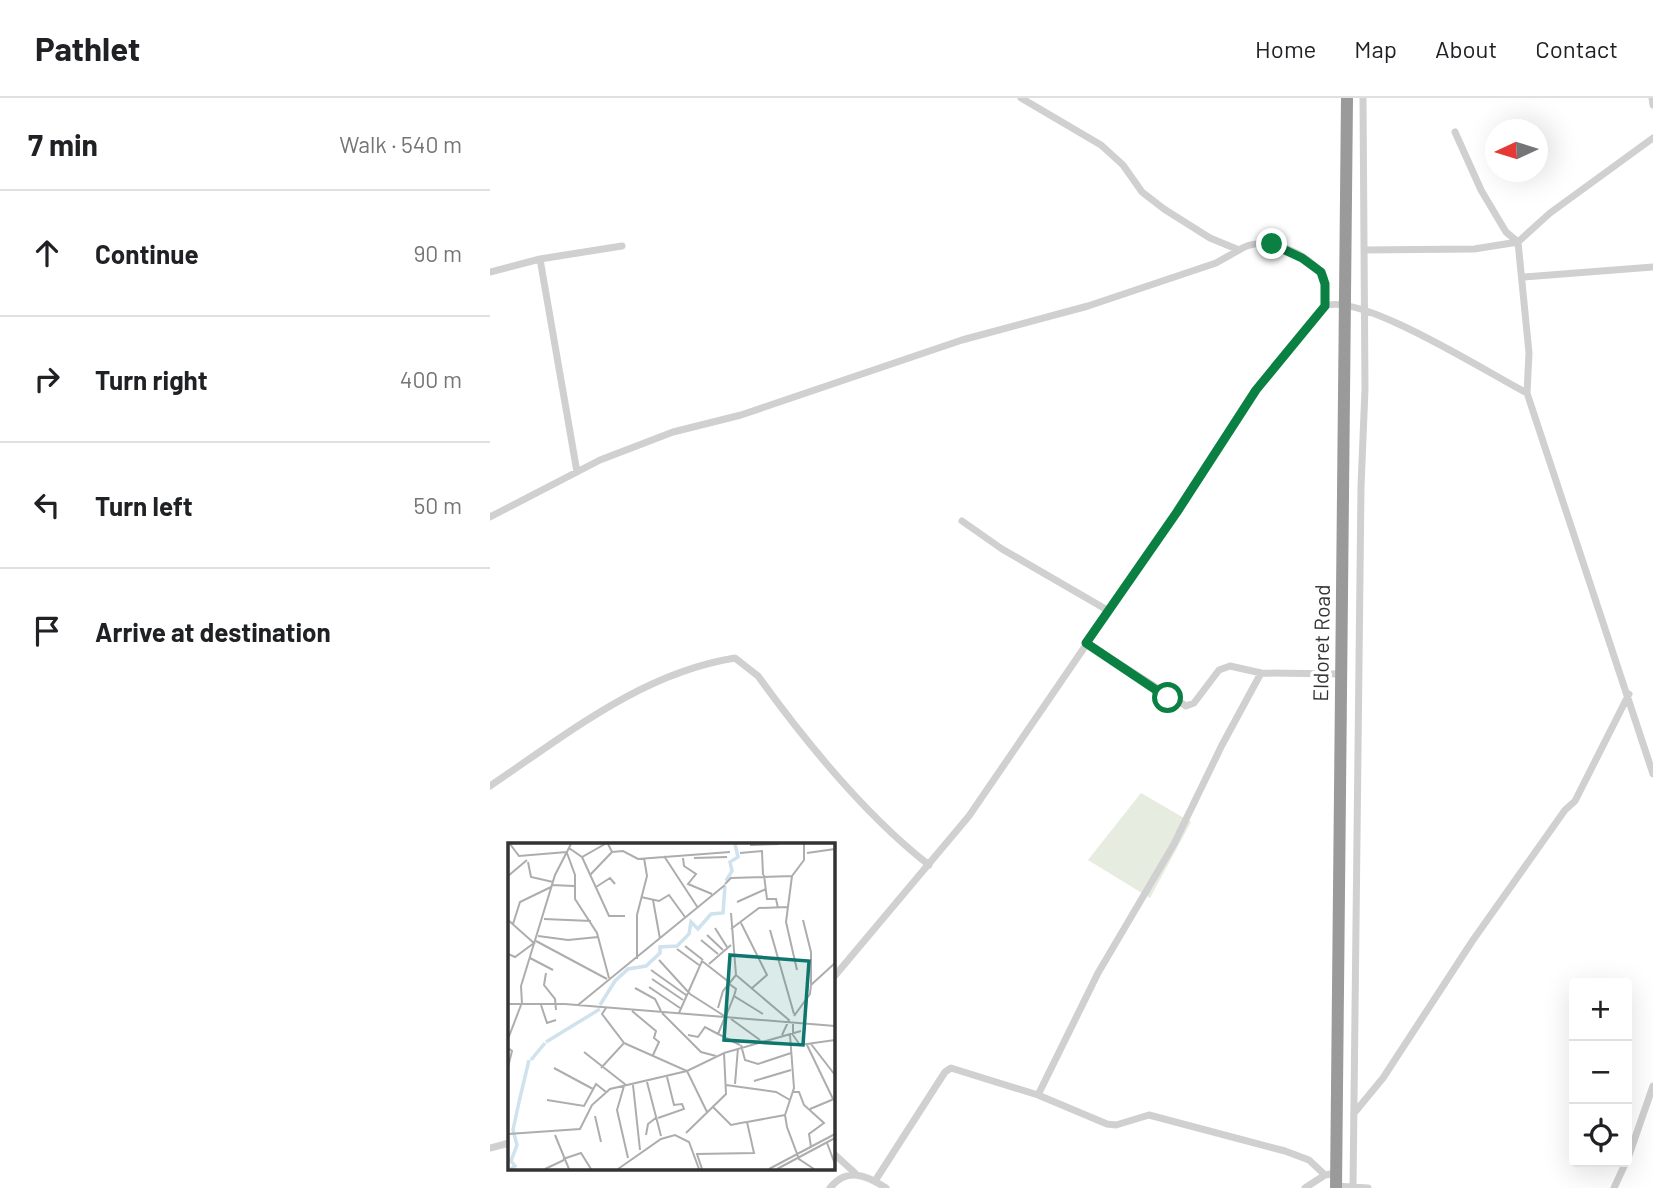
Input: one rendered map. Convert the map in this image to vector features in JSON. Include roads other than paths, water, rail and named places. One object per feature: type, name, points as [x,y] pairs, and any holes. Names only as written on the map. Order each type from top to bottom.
[{"type":"highway","name":"Eldoret Road","points":[[1333,1180],[1347,98]]},
{"type":"street","points":[[1021,98],[1101,145],[1124,165],[1142,192],[1164,209],[1210,238],[1239,250]]},
{"type":"street","points":[[1353,1186],[1361,487],[1366,309],[1363,98]]},
{"type":"street","points":[[1652,98],[1653,105]]},
{"type":"street","points":[[1455,132],[1481,190],[1506,232],[1518,242],[1529,353],[1527,393],[1629,694],[1653,774]]},
{"type":"street","points":[[1364,250],[1474,248],[1518,242],[1550,213],[1653,138]]},
{"type":"street","points":[[490,517],[600,460],[673,432],[741,415],[962,340],[1088,306],[1216,263],[1253,242],[1264,241],[1302,258],[1324,277],[1325,306],[1256,390],[1002,771],[929,866],[835,976]]},
{"type":"street","points":[[490,272],[540,259],[622,246]]},
{"type":"street","points":[[540,259],[577,472]]},
{"type":"street","points":[[1522,277],[1653,267]]},
{"type":"street","points":[[1325,306],[1345,304],[1366,309],[1527,393]]},
{"type":"street","points":[[962,522],[1002,549],[1109,611]]},
{"type":"street","points":[[1086,643],[1186,706],[1194,703],[1224,667],[1237,666],[1261,673],[1340,674]]},
{"type":"street","points":[[490,786],[604,708],[638,691],[708,664],[735,658],[758,676],[871,814],[897,841],[929,866]]},
{"type":"street","points":[[1038,1095],[1098,972],[1174,844],[1222,745],[1261,673]]},
{"type":"street","points":[[1355,1113],[1383,1078],[1480,929],[1565,810],[1575,802],[1629,694]]},
{"type":"street","points":[[875,1181],[945,1072],[951,1068],[1038,1095],[1107,1124],[1116,1125],[1149,1115],[1254,1142],[1309,1160],[1333,1180],[1368,1188]]},
{"type":"street","points":[[1632,1147],[1653,1086]]},
{"type":"street","points":[[490,1147],[508,1143]]},
{"type":"street","points":[[835,1155],[855,1173],[886,1188]]},
{"type":"street","points":[[1614,1188],[1624,1167]]},
{"type":"street","points":[[830,1188],[843,1177],[855,1173]]},
{"type":"street","points":[[1305,1188],[1333,1180]]}]
